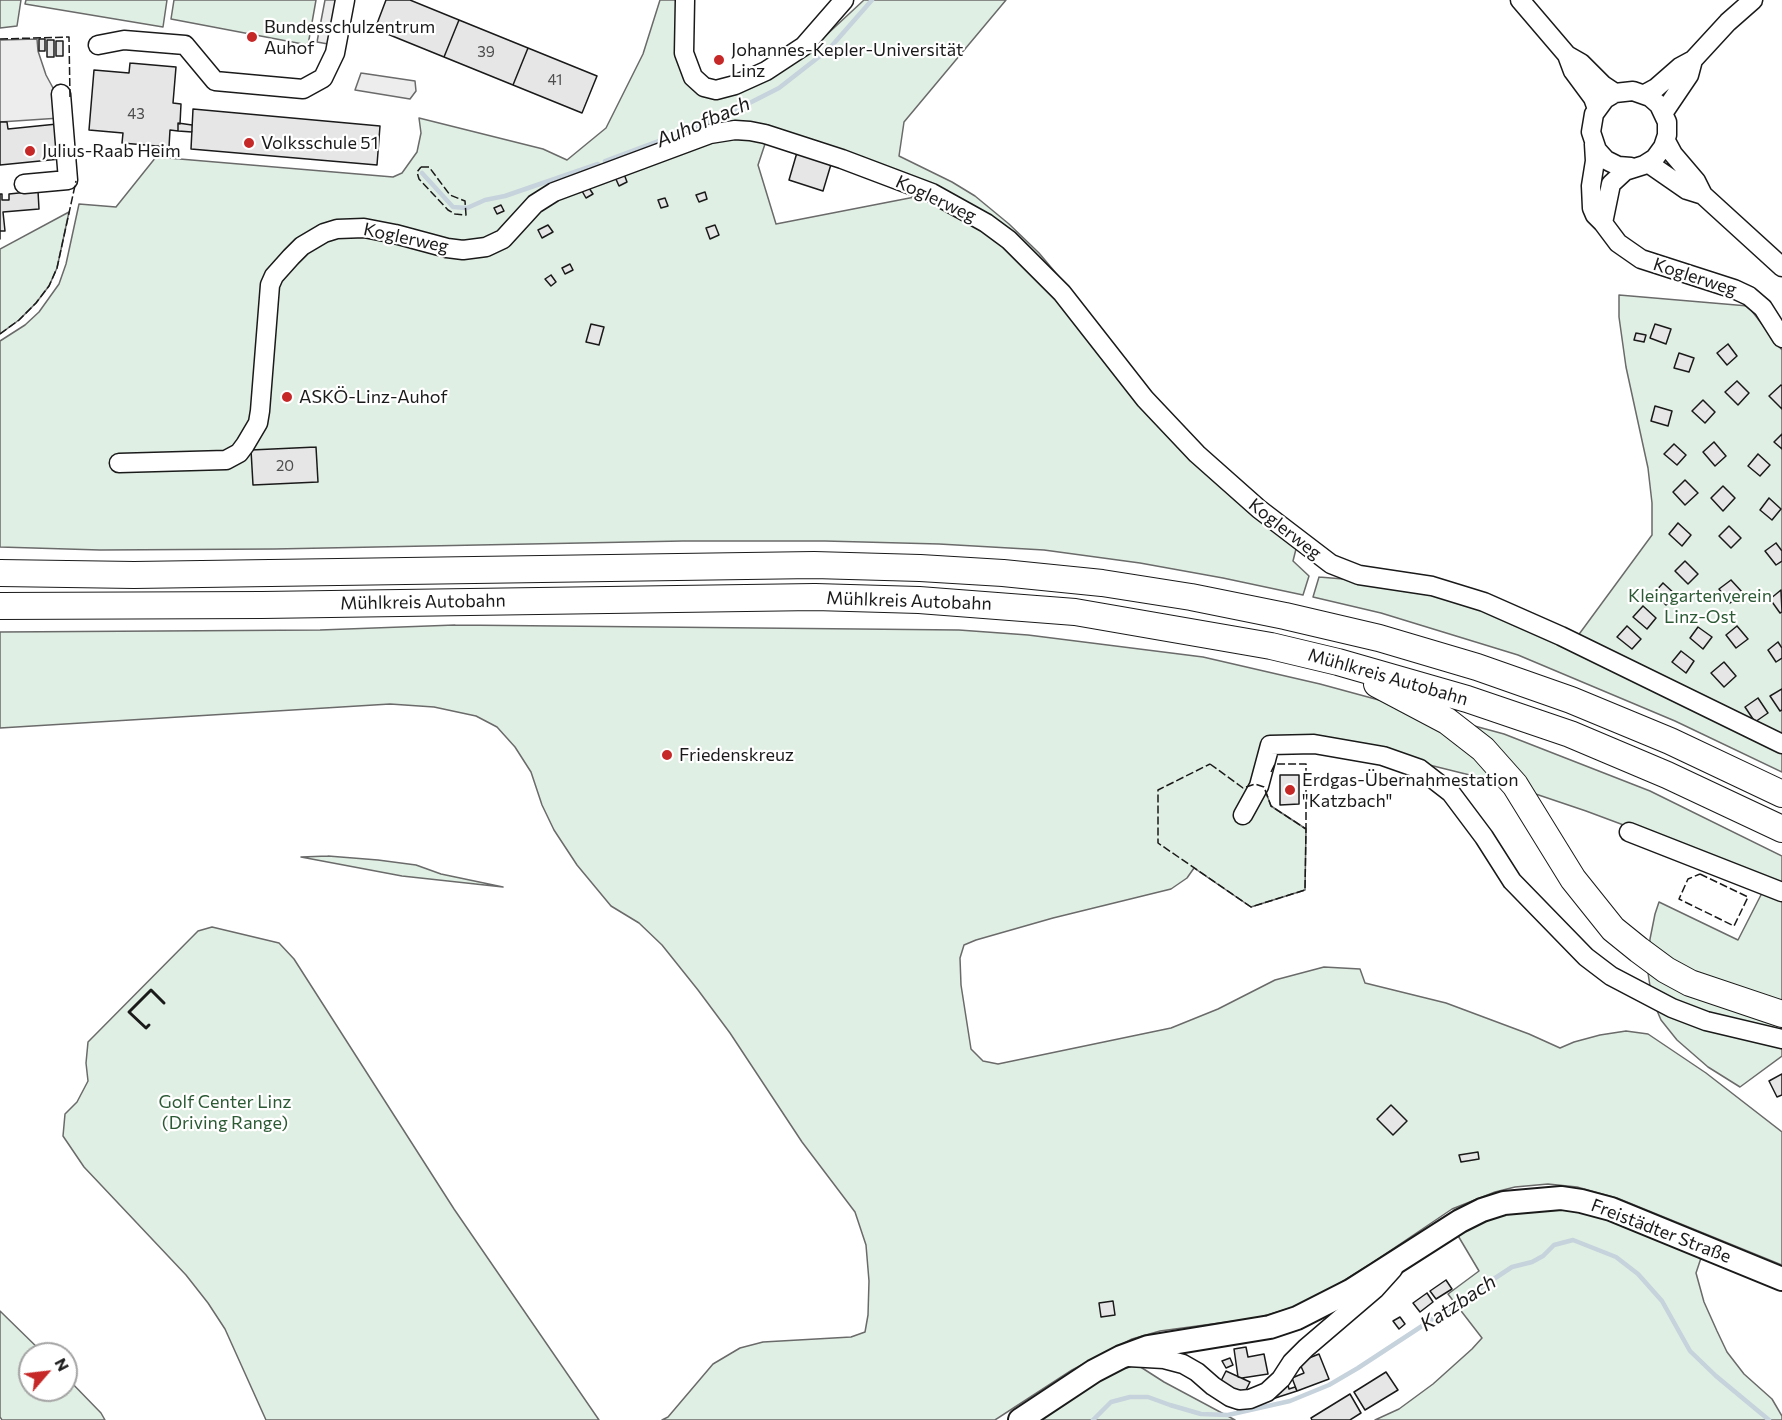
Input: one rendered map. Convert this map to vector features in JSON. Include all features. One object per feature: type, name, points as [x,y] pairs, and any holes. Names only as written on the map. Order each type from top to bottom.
[{"type":"highway","name":"Mühlkreis Autobahn","points":[[0,573],[134,575],[814,565],[1003,573],[1102,583],[1191,597],[1286,616],[1379,638],[1467,664],[1571,700],[1670,741],[1782,794]]},
{"type":"highway","name":"Mühlkreis Autobahn","points":[[0,606],[815,597],[919,600],[1036,608],[1117,618],[1271,646],[1338,662],[1467,699],[1570,735],[1667,775],[1782,829]]},
{"type":"highway","points":[[1338,662],[1433,713],[1483,749],[1515,785],[1555,853],[1580,888],[1613,929],[1639,950],[1666,970],[1690,983],[1782,1014]]},
{"type":"highway","points":[[1749,777],[1782,784]]},
{"type":"main road","name":"Freistädter Straße","points":[[1020,1420],[1094,1371],[1121,1357],[1148,1347],[1270,1327],[1297,1318],[1352,1290],[1451,1227],[1482,1210],[1504,1203],[1560,1198],[1611,1209],[1782,1280]]},
{"type":"street","points":[[98,45],[124,40],[185,45],[215,81],[303,89],[323,78],[335,53],[345,0]]},
{"type":"street","points":[[685,0],[684,53],[693,77],[704,87],[716,90],[735,85],[766,71],[804,46],[844,0]]},
{"type":"street","points":[[1520,0],[1567,55],[1581,63],[1603,85],[1615,93]]},
{"type":"street","points":[[1645,94],[1656,88],[1680,67],[1693,60],[1728,22],[1753,0]]},
{"type":"street","points":[[1567,55],[1573,71],[1593,98],[1596,109]]},
{"type":"street","points":[[1664,112],[1689,75],[1693,60]]},
{"type":"street","points":[[1603,223],[1611,184],[1618,176],[1639,165],[1659,153],[1665,141],[1667,128],[1664,112],[1645,94],[1633,91],[1615,93],[1605,99],[1596,109],[1591,126],[1594,144],[1602,156],[1611,164],[1639,165],[1688,190],[1703,195]]},
{"type":"street","points":[[24,184],[68,180],[61,94]]},
{"type":"street","name":"Koglerweg","points":[[119,462],[226,460],[239,453],[258,423],[270,285],[274,276],[302,246],[324,233],[337,229],[364,228],[447,248],[463,250],[486,248],[503,239],[535,204],[554,192],[710,134],[735,130],[750,131],[842,159],[932,193],[1009,240],[1048,277],[1083,317],[1145,399],[1197,454],[1259,509],[1331,564],[1359,575],[1432,586],[1484,602],[1514,614],[1782,744]]},
{"type":"street","points":[[1665,141],[1696,181],[1703,195],[1782,267]]},
{"type":"street","name":"Koglerweg","points":[[1594,144],[1595,161],[1591,202],[1595,215],[1618,243],[1641,259],[1749,296],[1763,308],[1782,338]]},
{"type":"street","points":[[1243,815],[1259,786],[1270,745],[1314,744],[1383,756],[1413,765],[1437,780],[1451,793],[1484,837],[1512,881],[1586,957],[1611,976],[1672,1008],[1706,1021],[1782,1040]]},
{"type":"street","points":[[1629,832],[1782,892]]},
{"type":"street","name":"Freistädter Straße","points":[[1121,1357],[1164,1359],[1183,1364],[1230,1397],[1239,1400],[1250,1399],[1267,1392],[1281,1380],[1292,1362],[1376,1289],[1406,1254]]},
{"type":"green space","points":[[0,0],[21,0],[17,26],[0,28]]},
{"type":"green space","points":[[26,0],[167,0],[163,27],[25,4]]},
{"type":"green space","points":[[174,0],[316,0],[308,45],[171,19]]},
{"type":"green space","points":[[660,0],[678,0],[675,43],[686,78],[693,89],[721,98],[789,66],[808,52],[864,0],[1006,0],[904,122],[899,156],[975,196],[1009,224],[1039,253],[1071,291],[1097,329],[1048,271],[1003,230],[958,199],[806,140],[744,124],[706,131],[601,172],[548,188],[529,202],[502,232],[487,241],[476,244],[462,245],[426,239],[386,226],[363,222],[345,222],[323,227],[302,240],[275,268],[267,282],[264,301],[272,301],[279,277],[289,263],[300,252],[327,235],[341,232],[371,233],[442,251],[462,253],[494,251],[510,243],[520,233],[536,209],[558,195],[709,139],[744,135],[767,138],[758,165],[776,224],[925,195],[972,219],[1025,260],[1074,313],[1138,397],[1168,432],[1206,468],[1297,545],[1293,561],[1309,576],[1303,595],[1140,563],[1044,550],[939,544],[683,541],[274,549],[100,550],[0,547],[0,341],[25,325],[39,312],[59,284],[66,264],[79,204],[116,207],[156,157],[393,177],[402,173],[417,152],[421,133],[419,118],[543,149],[567,160],[606,128],[643,54]]},
{"type":"green space","points":[[69,212],[57,268],[49,286],[19,320],[0,334],[0,249]]},
{"type":"green space","name":"Kleingartenverein Linz-Ost","points":[[1619,295],[1748,306],[1782,350],[1782,738],[1577,637],[1652,535],[1652,503],[1648,468],[1626,367],[1619,317]]},
{"type":"green space","points":[[1319,577],[1380,582],[1482,606],[1782,749],[1782,772],[1675,721],[1518,655],[1381,613],[1313,597]]},
{"type":"green space","points":[[455,625],[959,630],[1028,635],[1203,657],[1320,684],[1504,734],[1650,791],[1782,856],[1782,884],[1586,811],[1506,784],[1381,753],[1264,739],[1264,787],[1271,806],[1306,829],[1305,890],[1251,907],[1194,868],[1187,878],[1171,889],[1053,918],[964,945],[960,958],[961,985],[971,1049],[983,1061],[998,1064],[1171,1028],[1218,1009],[1275,980],[1324,967],[1360,969],[1365,983],[1446,1003],[1560,1048],[1600,1035],[1626,1031],[1648,1034],[1706,1073],[1782,1132],[1782,1265],[1617,1198],[1577,1187],[1548,1184],[1515,1187],[1495,1192],[1452,1209],[1316,1298],[1257,1318],[1160,1331],[1132,1339],[1072,1370],[995,1420],[662,1420],[668,1417],[713,1364],[740,1348],[763,1342],[851,1337],[865,1332],[869,1281],[866,1245],[855,1212],[802,1142],[730,1033],[698,990],[662,945],[639,923],[611,906],[577,865],[554,830],[542,805],[531,772],[515,747],[497,727],[476,716],[434,707],[390,704],[0,728],[0,632],[320,630]]},
{"type":"green space","points":[[328,856],[416,865],[441,874],[503,887],[402,876],[301,857]]},
{"type":"green space","points":[[1764,889],[1782,897],[1782,1056],[1740,1087],[1708,1067],[1677,1040],[1661,1020],[1652,999],[1648,973],[1650,939],[1659,902],[1738,940]]},
{"type":"green space","name":"Golf Center Linz (Driving Range)","points":[[212,927],[279,943],[294,959],[454,1209],[599,1420],[266,1420],[225,1329],[208,1303],[186,1275],[84,1167],[63,1136],[65,1114],[77,1102],[88,1081],[86,1063],[88,1042],[198,931]]},
{"type":"green space","points":[[1561,1207],[1593,1213],[1702,1255],[1696,1273],[1704,1302],[1727,1352],[1744,1374],[1772,1399],[1782,1420],[1375,1420],[1399,1409],[1433,1384],[1482,1338],[1448,1294],[1479,1271],[1457,1234],[1506,1211]]},
{"type":"green space","points":[[0,1311],[32,1342],[18,1342],[18,1402],[78,1402],[78,1389],[105,1420],[2,1420],[0,1417]]},
{"type":"green space","points":[[1139,1366],[1235,1420],[1036,1420],[1092,1382],[1124,1367]]},
{"type":"shaded area","points":[[325,0],[336,0],[328,44],[317,42]]},
{"type":"shaded area","points":[[37,39],[38,51],[46,75],[59,99],[60,118],[0,122],[0,40]]},
{"type":"shaded area","points":[[361,73],[415,81],[416,91],[410,99],[355,90]]},
{"type":"building","points":[[386,0],[410,0],[459,20],[444,57],[375,29]]},
{"type":"building","points":[[459,20],[528,48],[513,85],[444,57]]},
{"type":"building","points":[[39,39],[45,39],[45,51],[39,51]]},
{"type":"building","points":[[47,40],[54,40],[54,57],[47,57]]},
{"type":"building","points":[[56,41],[63,41],[63,56],[56,56]]},
{"type":"building","points":[[528,48],[597,76],[582,113],[513,85]]},
{"type":"building","points":[[130,63],[176,67],[173,103],[181,104],[180,124],[178,123],[178,131],[170,130],[169,147],[122,143],[123,133],[89,130],[94,70],[129,73]]},
{"type":"building","points":[[193,109],[380,126],[377,165],[191,149]]},
{"type":"building","name":"Julius-Raab Heim","points":[[0,122],[7,122],[8,129],[57,124],[60,159],[0,165]]},
{"type":"building","points":[[178,123],[192,125],[192,132],[178,131]]},
{"type":"building","points":[[798,149],[832,161],[823,191],[789,180]]},
{"type":"building","points":[[624,174],[627,182],[619,186],[615,177]]},
{"type":"building","points":[[589,188],[593,194],[586,198],[582,191]]},
{"type":"building","name":"Julius-Raab Heim","points":[[38,191],[39,209],[3,212],[5,231],[0,231],[0,194],[2,194],[2,200],[9,200],[9,194]]},
{"type":"building","points":[[705,192],[707,199],[699,202],[696,195]]},
{"type":"building","points":[[665,198],[668,206],[661,208],[658,200]]},
{"type":"building","points":[[501,205],[504,211],[497,214],[494,208]]},
{"type":"building","points":[[548,225],[553,232],[542,238],[538,230]]},
{"type":"building","points":[[715,225],[719,235],[710,239],[706,228]]},
{"type":"building","points":[[570,264],[573,270],[565,274],[562,268]]},
{"type":"building","points":[[551,275],[556,282],[551,286],[545,279]]},
{"type":"building","points":[[591,324],[604,327],[599,345],[586,342]]},
{"type":"building","points":[[1655,324],[1671,329],[1666,344],[1650,338]]},
{"type":"building","points":[[1636,333],[1646,335],[1644,342],[1634,340]]},
{"type":"building","points":[[1728,344],[1737,356],[1727,365],[1717,353]]},
{"type":"building","points":[[1679,353],[1694,358],[1689,372],[1674,368]]},
{"type":"building","points":[[1737,381],[1749,393],[1738,405],[1725,392]]},
{"type":"building","points":[[1782,386],[1782,409],[1769,396]]},
{"type":"building","points":[[1703,400],[1715,412],[1705,423],[1692,411]]},
{"type":"building","points":[[1655,406],[1672,411],[1668,426],[1651,421]]},
{"type":"building","points":[[1782,434],[1782,449],[1774,442]]},
{"type":"building","points":[[1714,442],[1726,456],[1715,466],[1703,452]]},
{"type":"building","points":[[1674,444],[1686,455],[1677,465],[1664,454]]},
{"type":"building","points":[[316,447],[318,482],[253,485],[251,450]]},
{"type":"building","points":[[1758,454],[1770,465],[1760,476],[1748,466]]},
{"type":"building","points":[[1685,480],[1698,493],[1685,505],[1673,492]]},
{"type":"building","points":[[1723,486],[1735,498],[1723,511],[1711,498]]},
{"type":"building","points":[[1769,498],[1781,509],[1772,520],[1760,510]]},
{"type":"building","points":[[1678,523],[1691,535],[1682,546],[1669,534]]},
{"type":"building","points":[[1729,526],[1741,538],[1731,548],[1719,536]]},
{"type":"building","points":[[1776,543],[1782,551],[1782,561],[1776,565],[1765,551]]},
{"type":"building","points":[[1685,561],[1698,574],[1688,584],[1675,571]]},
{"type":"building","points":[[1731,580],[1743,593],[1730,603],[1719,589]]},
{"type":"building","points":[[1663,583],[1676,595],[1666,605],[1654,593]]},
{"type":"building","points":[[1781,590],[1782,612],[1780,613],[1770,599]]},
{"type":"building","points":[[1643,606],[1656,618],[1647,629],[1633,617]]},
{"type":"building","points":[[1627,626],[1641,639],[1632,649],[1617,637]]},
{"type":"building","points":[[1737,626],[1748,639],[1736,648],[1726,635]]},
{"type":"building","points":[[1698,627],[1712,637],[1703,649],[1690,638]]},
{"type":"building","points":[[1778,642],[1782,648],[1782,658],[1776,662],[1768,650]]},
{"type":"building","points":[[1681,651],[1694,661],[1686,673],[1672,662]]},
{"type":"building","points":[[1724,662],[1736,676],[1724,687],[1711,673]]},
{"type":"building","points":[[1782,689],[1782,710],[1780,711],[1770,696]]},
{"type":"building","points":[[1758,698],[1768,713],[1755,722],[1745,707]]},
{"type":"building","name":"Erdgas-Übernahmestation \"Katzbach\"","points":[[1280,775],[1299,775],[1299,804],[1280,805]]},
{"type":"building","points":[[1782,1074],[1782,1095],[1777,1097],[1769,1081]]},
{"type":"building","points":[[1391,1105],[1407,1121],[1393,1135],[1377,1119]]},
{"type":"building","points":[[1478,1152],[1479,1159],[1461,1162],[1459,1155]]},
{"type":"building","points":[[1446,1280],[1452,1289],[1436,1299],[1430,1291]]},
{"type":"building","points":[[1427,1293],[1433,1302],[1420,1312],[1413,1303]]},
{"type":"building","points":[[1113,1301],[1115,1315],[1101,1317],[1099,1303]]},
{"type":"building","points":[[1400,1317],[1405,1324],[1399,1329],[1393,1321]]},
{"type":"building","points":[[1246,1347],[1248,1357],[1264,1354],[1268,1374],[1238,1377],[1234,1349]]},
{"type":"building","points":[[1319,1354],[1329,1379],[1297,1391],[1292,1378],[1304,1373],[1299,1362]]},
{"type":"building","points":[[1230,1358],[1233,1365],[1226,1368],[1222,1361]]},
{"type":"building","points":[[1226,1371],[1250,1382],[1242,1398],[1219,1385]]},
{"type":"building","points":[[1386,1372],[1398,1390],[1365,1410],[1354,1392]]},
{"type":"building","points":[[1288,1385],[1289,1389],[1295,1387],[1297,1391],[1266,1401],[1264,1397],[1281,1392],[1280,1388]]},
{"type":"building","points":[[1350,1394],[1361,1413],[1350,1420],[1312,1420],[1311,1418]]},
{"type":"waterway","name":"Auhofbach","points":[[605,161],[720,118],[779,88],[829,49],[872,0]]},
{"type":"waterway","name":"Auhofbach","points":[[422,173],[453,207],[467,208],[485,200],[505,196],[598,164]]},
{"type":"waterway","name":"Katzbach","points":[[1093,1420],[1111,1402],[1130,1397],[1148,1397],[1201,1414],[1228,1415],[1290,1401],[1329,1385],[1358,1368],[1512,1267],[1532,1262],[1543,1256],[1554,1245],[1573,1240],[1616,1257],[1638,1274],[1662,1301],[1690,1351],[1769,1420]]},
{"type":"fence","points":[[0,39],[69,37],[70,97]]},
{"type":"fence","points":[[421,167],[429,167],[450,195],[465,201],[466,215],[455,214],[448,210],[419,179],[417,172],[421,167]]},
{"type":"fence","points":[[0,334],[19,320],[49,286],[57,268],[76,181]]},
{"type":"fence","points":[[1210,764],[1243,788],[1255,784],[1264,787],[1271,806],[1306,829],[1305,890],[1251,907],[1158,843],[1158,790],[1210,764]]},
{"type":"fence","points":[[1271,772],[1275,764],[1306,764],[1306,829]]},
{"type":"fence","points":[[1700,874],[1748,897],[1734,926],[1679,899],[1688,879],[1700,874]]},
{"type":"wall","points":[[149,1025],[146,1028],[129,1012],[151,990],[164,1003]]},
{"type":"place","name":"Bundesschulzentrum Auhof","points":[[252,37]]},
{"type":"place","name":"Johannes-Kepler-Universität Linz","points":[[719,60]]},
{"type":"place","name":"Volksschule 51","points":[[249,143]]},
{"type":"place","name":"Julius-Raab Heim","points":[[30,151]]},
{"type":"place","name":"ASKÖ-Linz-Auhof","points":[[287,397]]},
{"type":"place","name":"Friedenskreuz","points":[[667,755]]},
{"type":"place","name":"Erdgas-Übernahmestation \"Katzbach\"","points":[[1290,790]]}]
